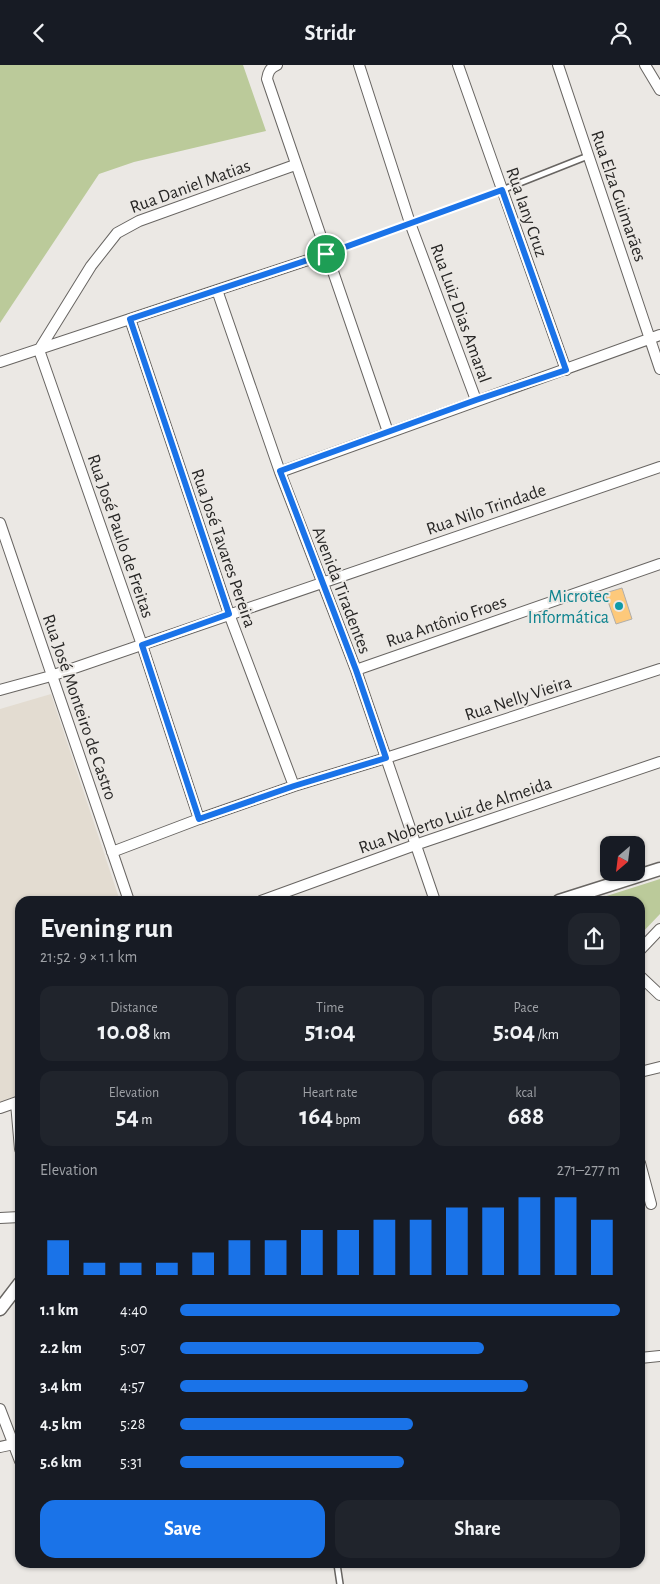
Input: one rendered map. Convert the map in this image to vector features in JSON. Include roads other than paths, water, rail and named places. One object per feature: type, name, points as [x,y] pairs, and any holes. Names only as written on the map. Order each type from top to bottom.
[{"type":"street","points":[[277,65],[272,67],[267,79],[388,432]]},
{"type":"street","name":"Rua Luiz Dias Amaral","points":[[359,65],[410,223],[476,400]]},
{"type":"street","name":"Rua Iany Cruz","points":[[458,65],[566,370]]},
{"type":"street","name":"Rua Elza Guimarães","points":[[558,65],[588,156],[655,336],[660,369]]},
{"type":"street","points":[[644,65],[660,90]]},
{"type":"street","name":"Rua Daniel Matias","points":[[39,351],[91,266],[117,233],[139,221],[295,165]]},
{"type":"street","points":[[0,362],[39,351],[326,254]]},
{"type":"street","name":"Avenida Tiradentes","points":[[217,290],[280,471],[356,670],[433,896]]},
{"type":"street","name":"Rua José Tavares Pereira","points":[[130,319],[229,614],[294,786]]},
{"type":"street","points":[[280,471],[476,400],[566,370],[655,336]]},
{"type":"street","name":"Rua José Paulo de Freitas","points":[[39,351],[142,645],[199,819]]},
{"type":"street","name":"Rua Nilo Trindade","points":[[0,690],[51,676],[660,467]]},
{"type":"street","name":"Rua José Monteiro de Castro","points":[[0,523],[127,896]]},
{"type":"street","name":"Rua Antônio Froes","points":[[356,670],[660,564]]},
{"type":"street","name":"Rua Nelly Vieira","points":[[112,852],[294,786],[660,669]]},
{"type":"street","name":"Rua Noberto Luiz de Almeida","points":[[275,896],[415,845],[660,762]]},
{"type":"street","points":[[576,896],[660,869]]},
{"type":"street","points":[[645,945],[660,929]]},
{"type":"street","points":[[645,980],[660,995]]},
{"type":"street","points":[[645,1071],[660,1067]]},
{"type":"street","points":[[0,1108],[15,1103]]},
{"type":"street","points":[[645,1182],[651,1204]]},
{"type":"street","points":[[0,1218],[15,1217]]},
{"type":"street","points":[[0,1309],[15,1290]]},
{"type":"street","points":[[645,1357],[660,1356]]},
{"type":"street","points":[[0,1409],[15,1447]]},
{"type":"street","points":[[0,1447],[14,1444]]},
{"type":"lane","points":[[326,254],[502,190],[588,156]]},
{"type":"lane","points":[[338,1568],[340,1584]]},
{"type":"place","name":"Microtec Informática","points":[[619,606]]}]
